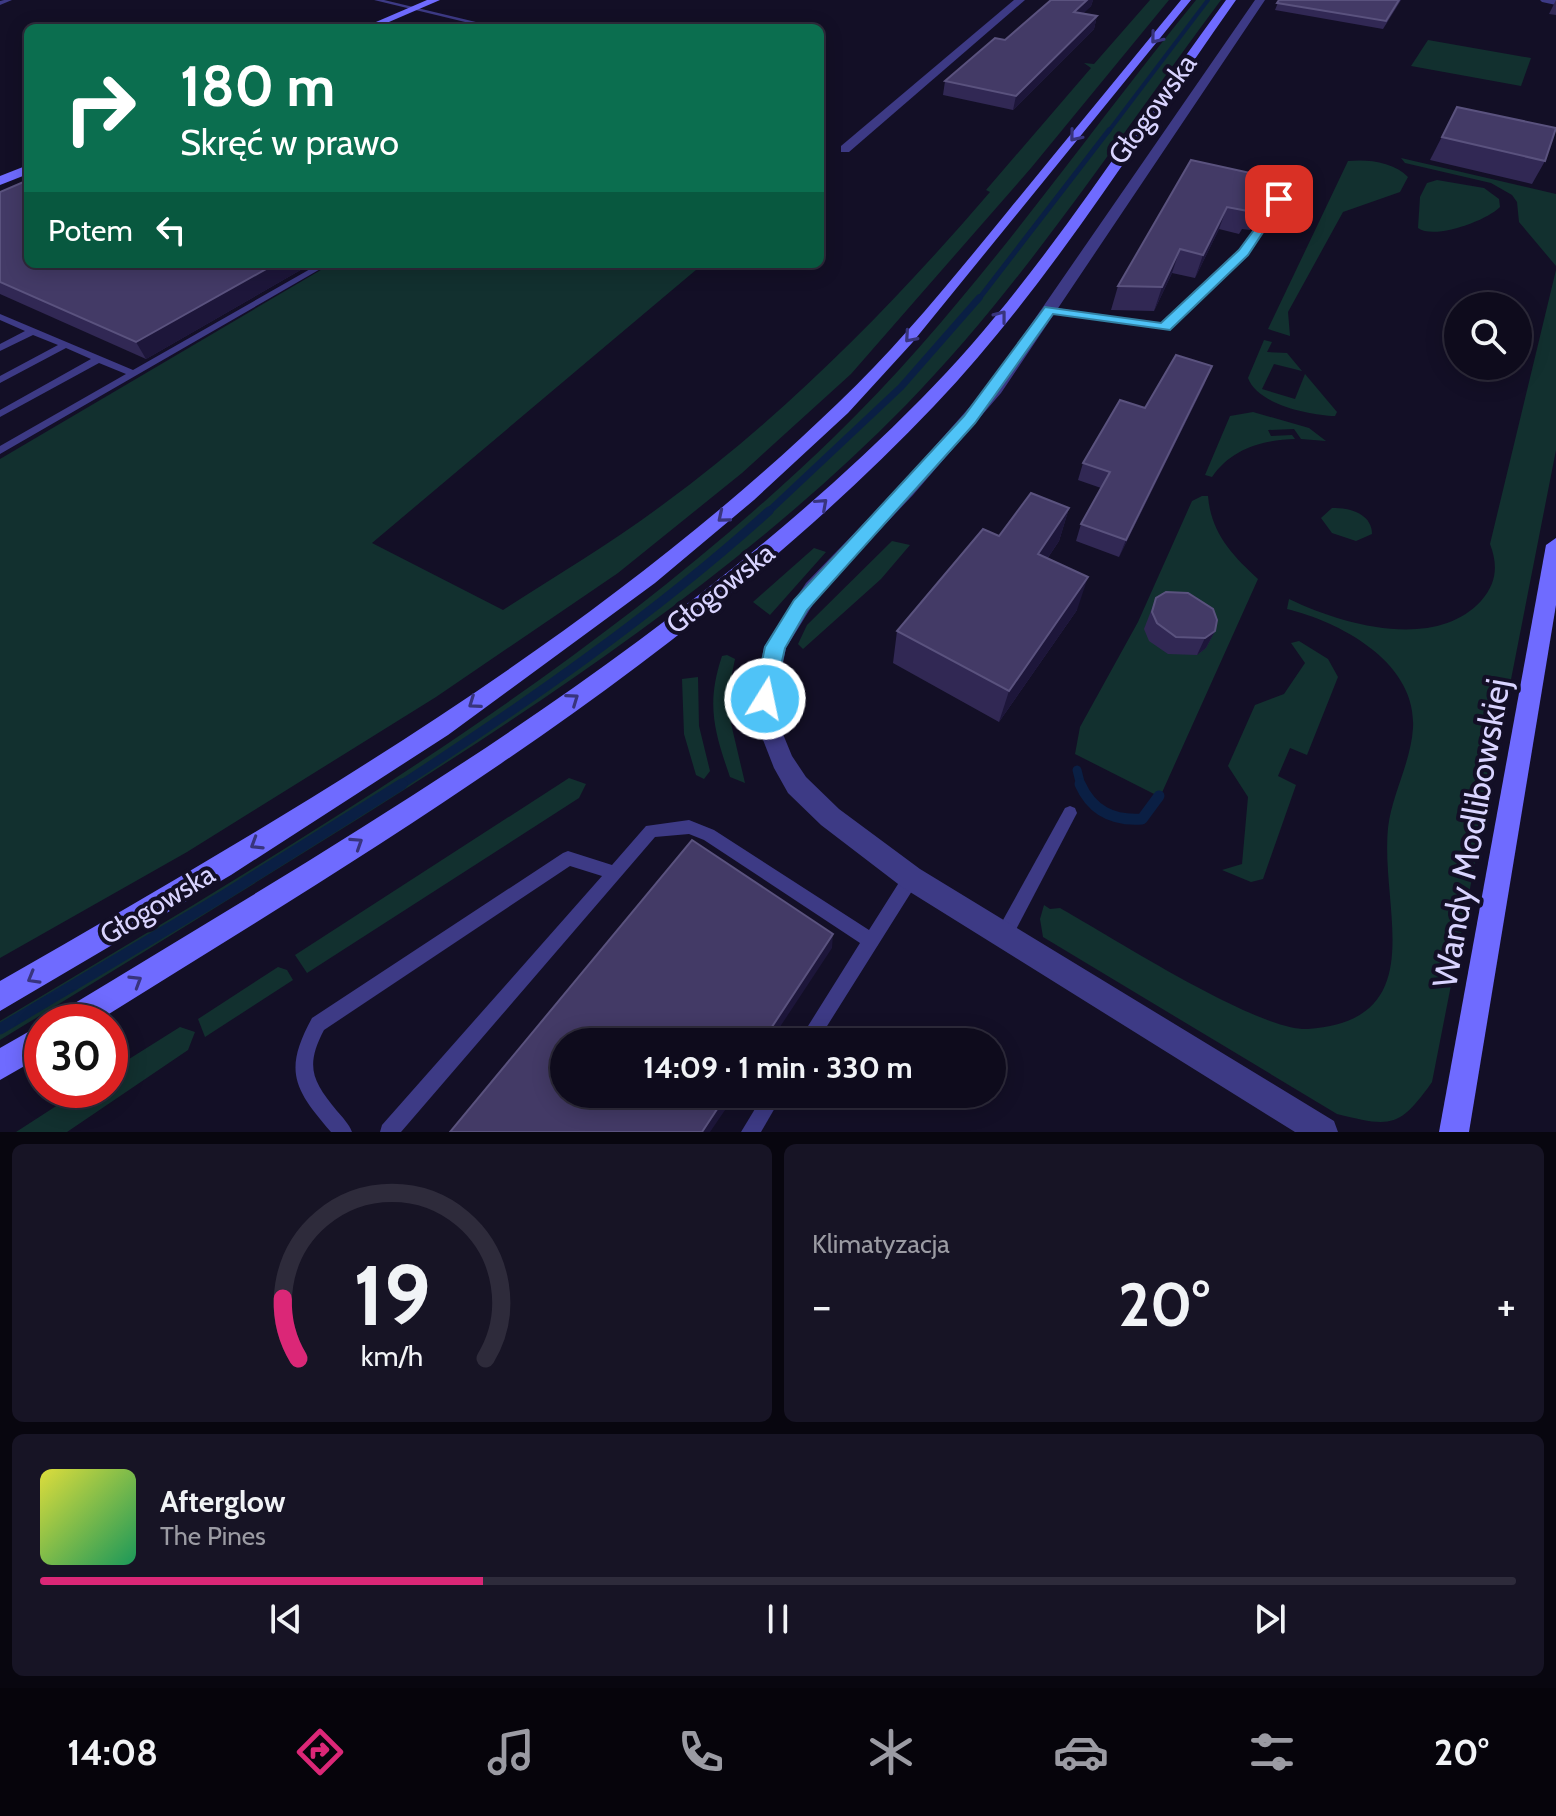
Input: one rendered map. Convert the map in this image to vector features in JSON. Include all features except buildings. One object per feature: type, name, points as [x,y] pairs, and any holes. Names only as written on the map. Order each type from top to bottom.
[{"type":"main road","points":[[376,24],[435,0]]},
{"type":"main road","name":"Głogowska","points":[[0,997],[246,850],[450,719],[608,607],[738,504],[846,405],[903,346],[1186,0]]},
{"type":"main road","name":"Głogowska","points":[[99,1004],[515,740],[683,618],[814,512],[931,399],[996,323],[1231,0]]},
{"type":"main road","points":[[0,181],[24,171]]},
{"type":"main road","name":"Wandy Modlibowskiej","points":[[1454,1132],[1556,545]]},
{"type":"main road","points":[[0,1065],[24,1050]]},
{"type":"street","points":[[845,149],[1020,0]]},
{"type":"street","points":[[1260,0],[1050,310],[970,419],[813,588],[788,622],[767,674],[767,722],[774,745],[797,785],[850,835],[911,878],[1323,1132]]},
{"type":"street","points":[[1545,0],[1556,2]]},
{"type":"lane","points":[[0,3],[9,0]]},
{"type":"lane","points":[[377,0],[481,24]]},
{"type":"lane","points":[[1050,310],[1165,327],[1244,252],[1279,199]]},
{"type":"lane","points":[[0,451],[318,268]]},
{"type":"lane","points":[[0,317],[131,373]]},
{"type":"lane","points":[[0,348],[33,331]]},
{"type":"lane","points":[[0,380],[65,345]]},
{"type":"lane","points":[[0,414],[98,359]]},
{"type":"lane","points":[[1004,935],[1070,813]]},
{"type":"lane","points":[[389,1132],[651,831],[689,827],[709,835],[871,941]]},
{"type":"lane","points":[[343,1132],[309,1091],[302,1070],[304,1046],[318,1024],[568,858],[615,873]]},
{"type":"lane","points":[[816,1028],[911,878]]},
{"type":"lane","points":[[750,1132],[765,1108]]},
{"type":"green space","points":[[1150,0],[1169,0],[1031,168],[851,374],[742,473],[618,573],[436,697],[187,852],[0,958],[0,459],[324,268],[698,268],[372,543],[503,610],[665,503],[710,469],[795,395],[876,317],[953,234],[990,192],[986,190],[1091,68],[1084,63],[1094,64]]},
{"type":"green space","points":[[1196,0],[1221,0],[1070,208],[950,358],[845,465],[780,521],[646,627],[505,724],[361,817],[58,1004],[28,1004],[218,890],[435,752],[642,603],[741,522],[835,436],[932,333]]},
{"type":"green space","points":[[1428,40],[1531,58],[1521,86],[1411,66]]},
{"type":"green space","points":[[1401,158],[1556,194],[1556,266],[1519,222],[1517,202],[1512,195],[1491,183],[1405,163]]},
{"type":"green space","points":[[1348,161],[1380,163],[1396,168],[1408,177],[1400,192],[1343,212],[1288,312],[1290,336],[1268,329]]},
{"type":"green space","points":[[1437,180],[1484,188],[1499,199],[1500,207],[1484,218],[1460,227],[1436,232],[1418,228],[1420,197],[1427,183]]},
{"type":"green space","points":[[1556,270],[1556,450],[1432,1082],[1411,1109],[1392,1120],[1370,1121],[1337,1114],[1043,937],[1040,919],[1044,905],[1050,909],[1060,908],[1184,980],[1285,1026],[1308,1029],[1347,1021],[1372,1005],[1386,983],[1392,956],[1388,828],[1412,741],[1411,704],[1402,683],[1389,665],[1371,649],[1330,624],[1287,609],[1289,599],[1361,624],[1414,629],[1439,625],[1462,616],[1481,601],[1493,581],[1495,567],[1490,544],[1530,380],[1532,380]]},
{"type":"green space","points":[[1264,340],[1272,342],[1267,352],[1287,353],[1302,371],[1274,364],[1262,389],[1295,399],[1305,374],[1337,412],[1335,416],[1286,407],[1273,402],[1254,387],[1248,378]]},
{"type":"green space","points":[[1253,412],[1309,428],[1326,441],[1301,439],[1294,429],[1268,430],[1271,436],[1292,435],[1295,439],[1271,441],[1248,448],[1228,459],[1212,477],[1205,475],[1230,416]]},
{"type":"green space","points":[[1208,496],[1213,521],[1224,542],[1258,579],[1160,797],[1075,754],[1080,727],[1138,622],[1192,501]]},
{"type":"green space","points":[[1332,508],[1358,513],[1368,521],[1372,534],[1356,541],[1332,533],[1321,518]]},
{"type":"green space","points":[[892,541],[910,545],[881,579],[803,649],[798,644],[807,625]]},
{"type":"green space","points":[[814,548],[826,552],[770,615],[753,602]]},
{"type":"green space","points":[[1299,641],[1328,659],[1338,677],[1307,755],[1290,748],[1278,776],[1296,785],[1263,879],[1251,882],[1222,870],[1242,864],[1248,797],[1228,766],[1255,705],[1284,694],[1305,663],[1291,643]]},
{"type":"green space","points":[[722,656],[735,659],[729,688],[729,715],[745,783],[730,777],[714,717],[717,673]]},
{"type":"green space","points":[[698,677],[699,726],[710,771],[704,779],[696,775],[684,734],[682,679]]},
{"type":"green space","points":[[569,778],[586,784],[579,798],[307,973],[295,955]]},
{"type":"green space","points":[[278,967],[287,970],[293,980],[205,1037],[198,1019]]},
{"type":"green space","points":[[24,1007],[24,1025],[0,1040],[0,1021]]},
{"type":"green space","points":[[180,1027],[195,1032],[188,1050],[128,1091],[128,1060]]},
{"type":"green space","points":[[53,1108],[102,1108],[67,1132],[16,1132]]},
{"type":"waterway","points":[[1108,132],[1208,0]]},
{"type":"waterway","points":[[978,300],[1109,130]]},
{"type":"waterway","points":[[767,513],[901,387],[979,298]]},
{"type":"waterway","points":[[402,784],[589,656],[681,586],[769,511]]},
{"type":"waterway","points":[[1077,770],[1081,786]]},
{"type":"waterway","points":[[0,1029],[223,896],[402,784]]},
{"type":"waterway","points":[[1081,786],[1097,807],[1122,818],[1142,819],[1159,796]]},
{"type":"route","points":[[765,699],[767,674],[775,647],[800,605],[970,419],[995,389],[1050,310],[1165,327],[1244,252],[1279,199]]}]
